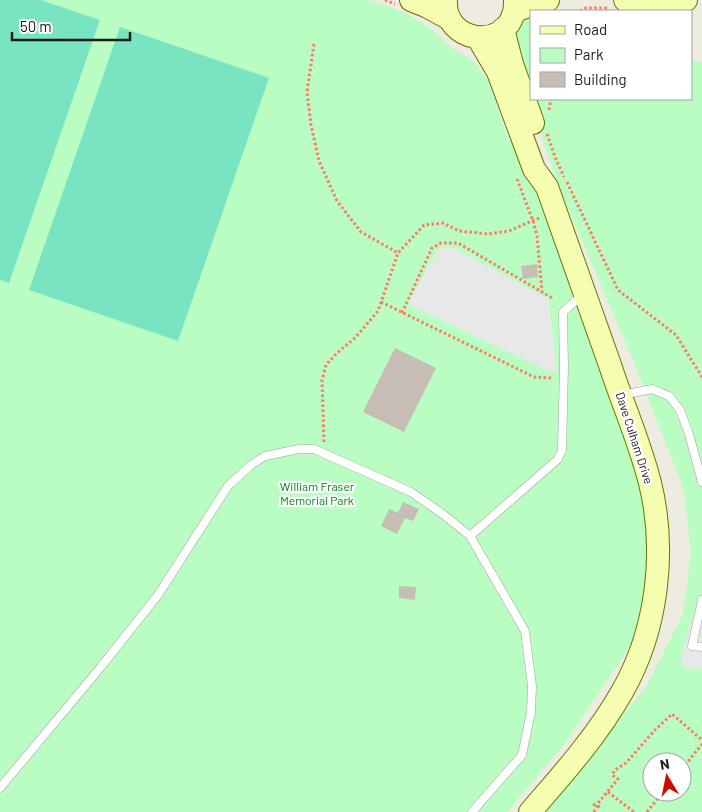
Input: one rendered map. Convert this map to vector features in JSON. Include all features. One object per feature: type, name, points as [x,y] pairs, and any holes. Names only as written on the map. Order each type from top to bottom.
[{"type":"main road","points":[[405,3],[448,9],[454,25],[463,33],[472,37],[486,38],[497,34],[511,13],[548,0]]},
{"type":"main road","points":[[625,0],[667,3],[686,0]]},
{"type":"main road","points":[[695,0],[702,1]]},
{"type":"main road","name":"Dave Culham Drive","points":[[511,13],[512,64],[541,132],[548,165],[547,187]]},
{"type":"main road","name":"Dave Culham Drive","points":[[478,38],[498,72],[534,169],[547,187],[638,443],[656,511],[657,581],[648,629],[634,667],[623,692],[603,722],[577,757],[530,812]]},
{"type":"lane","points":[[470,536],[558,459],[562,450],[563,312],[584,292]]},
{"type":"lane","points":[[620,396],[652,389],[668,396],[680,410],[692,443],[702,482]]},
{"type":"lane","points":[[0,788],[158,595],[228,486],[251,465],[265,456],[300,449],[314,450],[411,492],[444,514],[470,536],[525,631],[532,686],[531,712],[522,755],[472,812]]},
{"type":"lane","points":[[702,600],[692,646],[702,647]]},
{"type":"path","points":[[385,0],[405,3]]},
{"type":"path","points":[[314,44],[307,92],[311,125],[319,162],[337,201],[361,232],[398,253]]},
{"type":"path","points":[[551,100],[541,132],[555,157],[618,290],[676,335],[702,377]]},
{"type":"path","points":[[516,177],[536,236],[542,292]]},
{"type":"path","points":[[324,454],[322,380],[326,365],[355,338],[378,311],[398,253],[424,225],[443,223],[459,230],[488,234],[509,231],[556,211]]},
{"type":"path","points":[[402,313],[432,248],[441,243],[458,243],[554,299]]},
{"type":"path","points":[[381,302],[534,376],[564,379]]},
{"type":"path","points":[[595,811],[618,779],[612,775],[615,770],[626,763],[672,714],[702,740]]},
{"type":"path","points":[[692,756],[702,744]]},
{"type":"path","points":[[608,792],[634,812]]},
{"type":"path","points":[[647,812],[655,802]]},
{"type":"path","points":[[593,804],[599,806]]},
{"type":"green space","name":"William Fraser Memorial Park","points":[[0,0],[368,0],[409,15],[432,29],[451,47],[474,62],[488,81],[508,138],[525,162],[634,431],[664,542],[637,636],[564,745],[507,812],[0,812]]},
{"type":"green space","points":[[0,0],[41,0],[100,20],[9,283],[0,280]]},
{"type":"green space","points":[[524,13],[530,14],[530,100],[692,100],[692,59],[702,63],[702,812],[544,812],[646,687],[683,614],[691,554],[684,490],[635,365],[557,182],[516,60],[513,29]]},
{"type":"green space","points":[[120,27],[269,78],[178,341],[29,290]]},
{"type":"shaded area","points":[[439,248],[453,248],[549,299],[557,371],[548,371],[408,304]]},
{"type":"shaded area","points":[[691,619],[702,620],[702,669],[680,665]]},
{"type":"building","points":[[537,264],[538,277],[523,279],[521,266]]},
{"type":"building","points":[[395,348],[436,368],[404,432],[363,412]]},
{"type":"building","points":[[403,502],[419,509],[413,521],[405,518],[397,534],[381,526],[389,509],[398,513]]},
{"type":"building","points":[[399,586],[416,587],[415,600],[399,598]]}]
